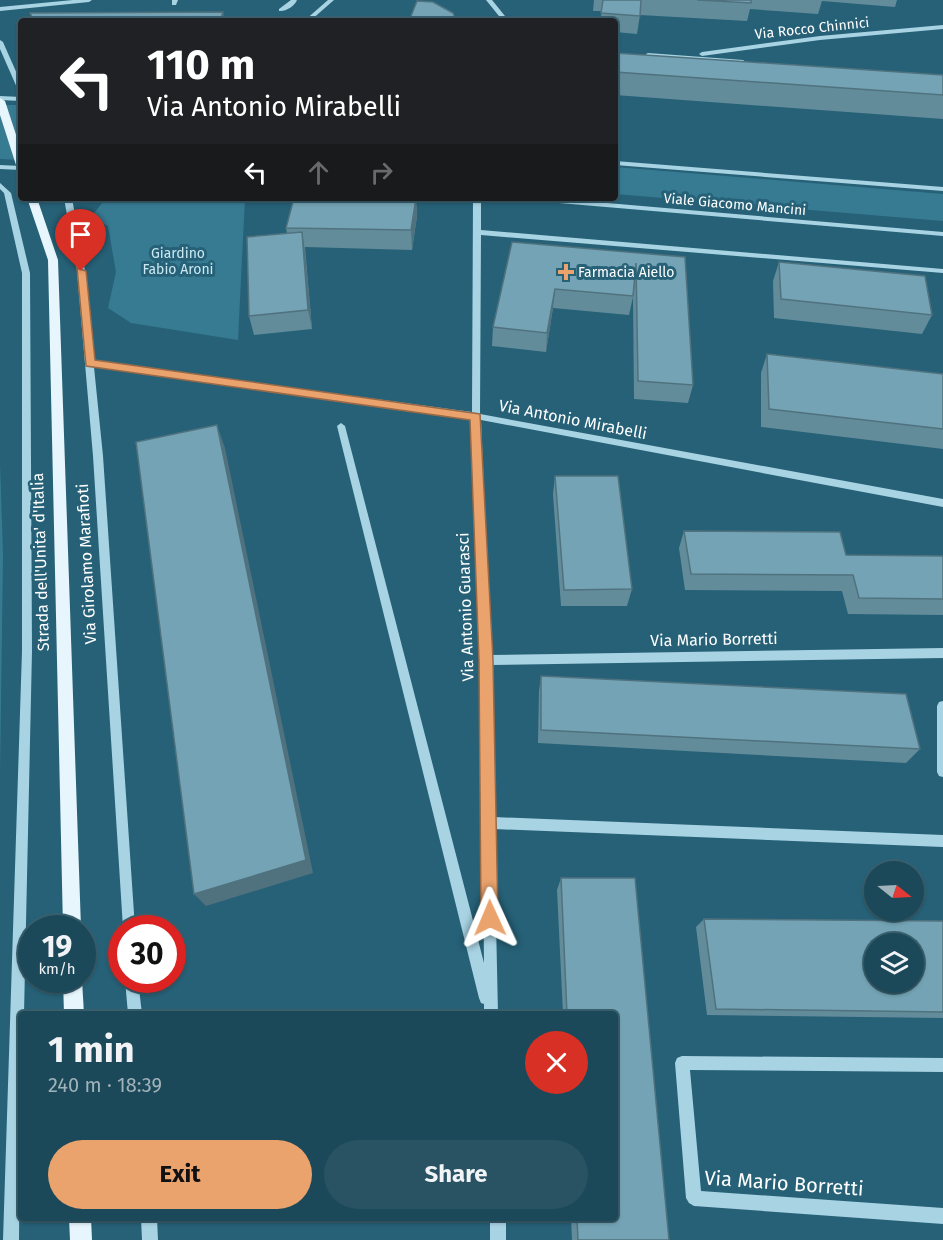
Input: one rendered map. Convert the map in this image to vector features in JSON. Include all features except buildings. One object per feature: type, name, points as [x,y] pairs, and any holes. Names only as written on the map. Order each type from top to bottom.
[{"type":"main road","points":[[0,99],[18,156]]},
{"type":"main road","name":"Strada dell'Unita' d'Italia","points":[[33,201],[52,260],[72,915]]},
{"type":"main road","points":[[73,993],[74,1011]]},
{"type":"main road","points":[[80,1221],[81,1240]]},
{"type":"street","points":[[0,9],[6,0]]},
{"type":"street","points":[[0,9],[88,0]]},
{"type":"street","points":[[280,10],[294,0]]},
{"type":"street","points":[[310,18],[331,0]]},
{"type":"street","points":[[489,0],[504,18]]},
{"type":"street","name":"Via Rocco Chinnici","points":[[684,56],[820,38],[943,27]]},
{"type":"street","points":[[0,42],[18,83]]},
{"type":"street","name":"Via Rocco Chinnici","points":[[644,55],[684,56],[755,63]]},
{"type":"street","points":[[0,99],[18,99]]},
{"type":"street","name":"Viale Giacomo Mancini","points":[[618,163],[943,189]]},
{"type":"street","points":[[0,167],[18,166]]},
{"type":"street","points":[[0,185],[7,193],[26,273],[27,651],[11,1240]]},
{"type":"street","name":"Via Girolamo Marafioti","points":[[69,201],[81,271],[98,456],[128,915]]},
{"type":"street","name":"Via Antonio Guarasci","points":[[477,201],[476,416],[486,660],[490,1011]]},
{"type":"street","name":"Viale Giacomo Mancini","points":[[559,201],[943,234]]},
{"type":"street","points":[[476,232],[943,271]]},
{"type":"street","name":"Via Antonio Mirabelli","points":[[89,363],[476,416],[943,503]]},
{"type":"street","name":"Via Antonio Guarasci","points":[[342,426],[489,1011]]},
{"type":"street","name":"Via Mario Borretti","points":[[486,660],[943,653]]},
{"type":"street","points":[[943,706],[943,772]]},
{"type":"street","points":[[489,823],[943,841]]},
{"type":"street","points":[[133,993],[135,1011]]},
{"type":"street","name":"Via Mario Borretti","points":[[943,1065],[682,1062],[694,1198],[943,1216]]},
{"type":"street","points":[[149,1221],[150,1240]]},
{"type":"street","points":[[498,1221],[498,1240]]},
{"type":"green space","points":[[0,105],[18,105],[18,160],[0,159]]},
{"type":"green space","points":[[618,167],[943,194],[943,221],[618,194]]},
{"type":"green space","name":"Giardino Fabio Aroni","points":[[104,201],[245,201],[238,340],[131,323],[108,308],[116,272],[108,226],[91,217]]},
{"type":"green space","points":[[0,463],[3,554],[0,775]]},
{"type":"place","name":"Farmacia Aiello","points":[[566,272]]},
{"type":"route","points":[[81,271],[89,363],[476,416],[486,660],[490,918]]}]
